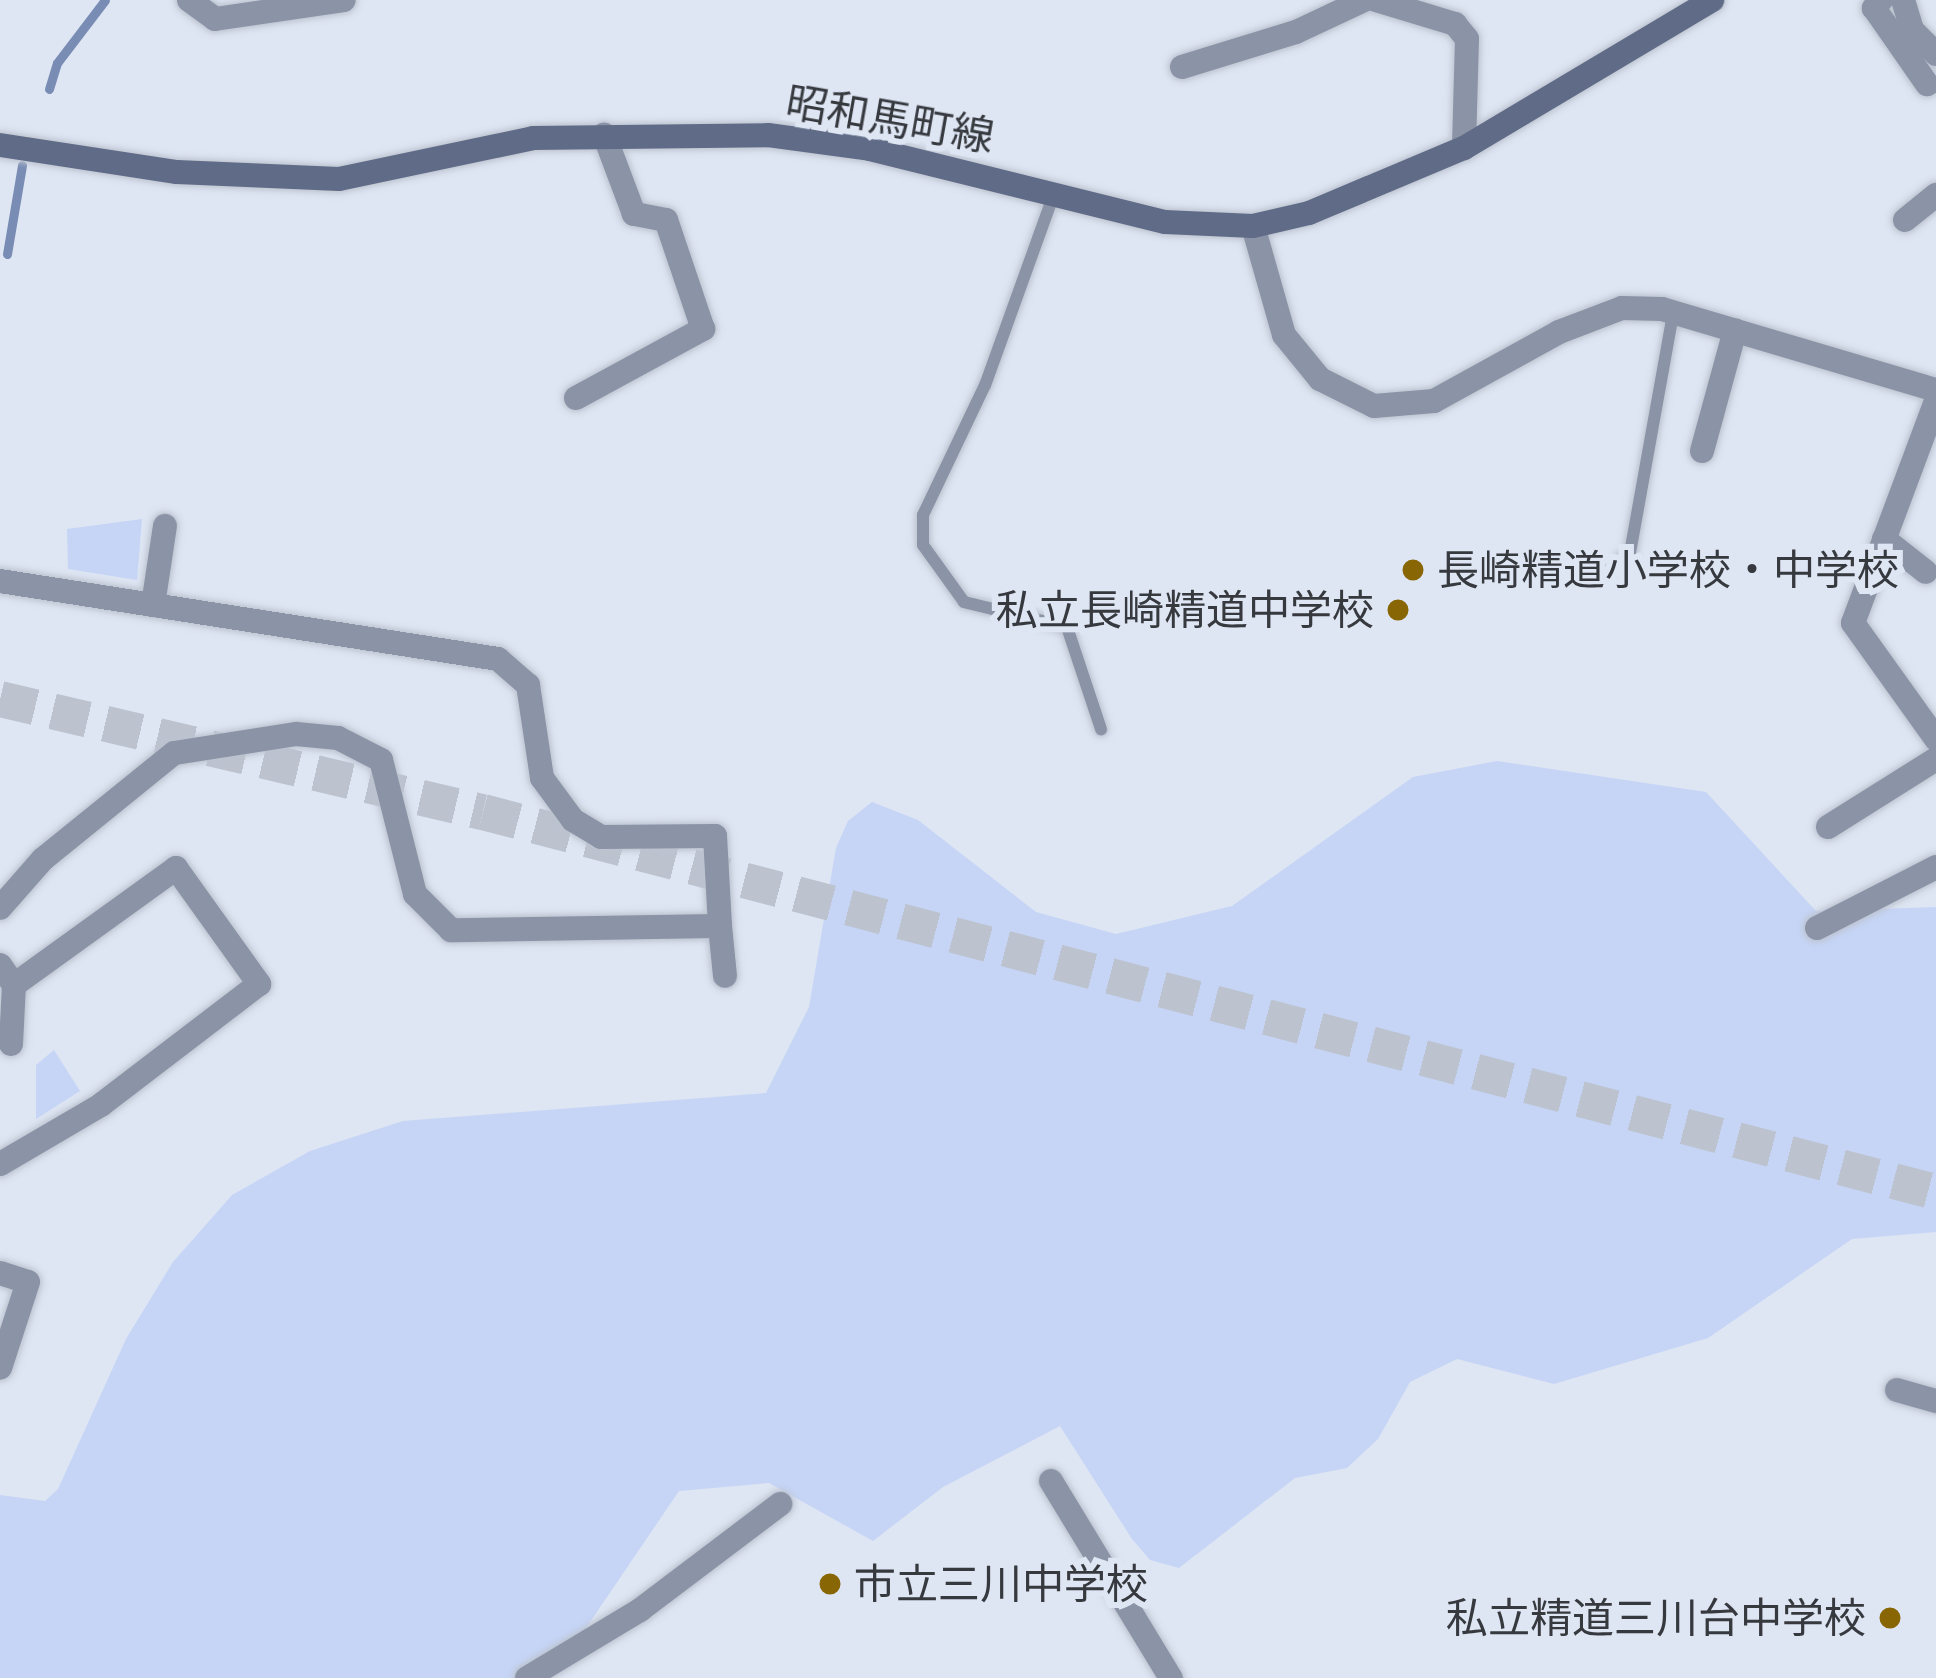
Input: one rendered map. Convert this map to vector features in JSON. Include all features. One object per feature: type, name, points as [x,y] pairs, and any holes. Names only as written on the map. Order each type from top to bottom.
[{"type":"main road","name":"昭和馬町線","points":[[0,145],[177,172],[339,179],[532,138],[768,135],[1056,190],[1165,222],[1253,226],[1309,214],[1464,148],[1712,0]]},
{"type":"street","points":[[189,0],[215,19],[344,0]]},
{"type":"street","points":[[1181,67],[1296,32],[1364,0]]},
{"type":"street","points":[[1376,0],[1455,24],[1467,39],[1464,148]]},
{"type":"street","points":[[1881,0],[1874,8],[1927,84]]},
{"type":"street","points":[[1903,0],[1912,30],[1936,54]]},
{"type":"street","points":[[575,398],[703,329],[666,220],[634,214],[604,134]]},
{"type":"street","points":[[1905,220],[1936,195]]},
{"type":"street","points":[[1253,226],[1284,334],[1320,379],[1374,406],[1434,401],[1591,317],[1622,308],[1673,312],[1936,390]]},
{"type":"street","points":[[1702,451],[1735,330]]},
{"type":"street","points":[[1936,401],[1853,623],[1936,739]]},
{"type":"street","points":[[154,604],[165,526]]},
{"type":"street","points":[[1884,539],[1926,572]]},
{"type":"street","points":[[0,581],[498,659],[528,685],[542,778],[573,820],[601,837],[715,836],[725,976]]},
{"type":"street","points":[[0,908],[44,859],[174,753],[296,734],[338,737],[381,760],[416,895],[451,930],[720,926]]},
{"type":"street","points":[[1828,826],[1936,759]]},
{"type":"street","points":[[1817,928],[1936,867]]},
{"type":"street","points":[[0,1164],[100,1105],[259,984],[176,868],[7,975],[11,1044]]},
{"type":"street","points":[[0,1273],[28,1282],[0,1368]]},
{"type":"street","points":[[1897,1390],[1936,1401]]},
{"type":"street","points":[[1051,1480],[1171,1678]]},
{"type":"street","points":[[526,1678],[640,1610],[780,1504]]},
{"type":"lane","points":[[1056,190],[986,385],[922,515],[923,545],[964,602],[1067,627],[1101,729]]},
{"type":"lane","points":[[1570,567],[1607,571],[1630,553],[1673,312]]},
{"type":"shaded area","points":[[142,519],[137,580],[68,569],[67,529]]},
{"type":"shaded area","points":[[1497,761],[1706,792],[1816,911],[1936,907],[1936,1232],[1852,1239],[1708,1338],[1554,1384],[1457,1359],[1410,1382],[1378,1439],[1347,1468],[1295,1478],[1179,1568],[1150,1560],[1132,1539],[1060,1426],[943,1487],[873,1541],[769,1483],[679,1491],[552,1678],[0,1678],[0,1495],[45,1501],[58,1489],[126,1339],[173,1262],[232,1195],[310,1151],[403,1121],[766,1093],[809,1007],[836,848],[848,821],[872,802],[918,820],[1036,912],[1116,934],[1232,906],[1413,777]]},
{"type":"shaded area","points":[[54,1050],[80,1091],[36,1119],[36,1065]]},
{"type":"waterway","points":[[49,89],[57,63],[105,0]]},
{"type":"waterway","points":[[7,254],[22,165]]},
{"type":"tunnel","points":[[0,699],[483,812],[1936,1192]]},
{"type":"place","name":"長崎精道小学校・中学校","points":[[1413,570]]},
{"type":"place","name":"私立長崎精道中学校","points":[[1398,610]]},
{"type":"place","name":"市立三川中学校","points":[[830,1584]]},
{"type":"place","name":"私立精道三川台中学校","points":[[1890,1618]]}]
